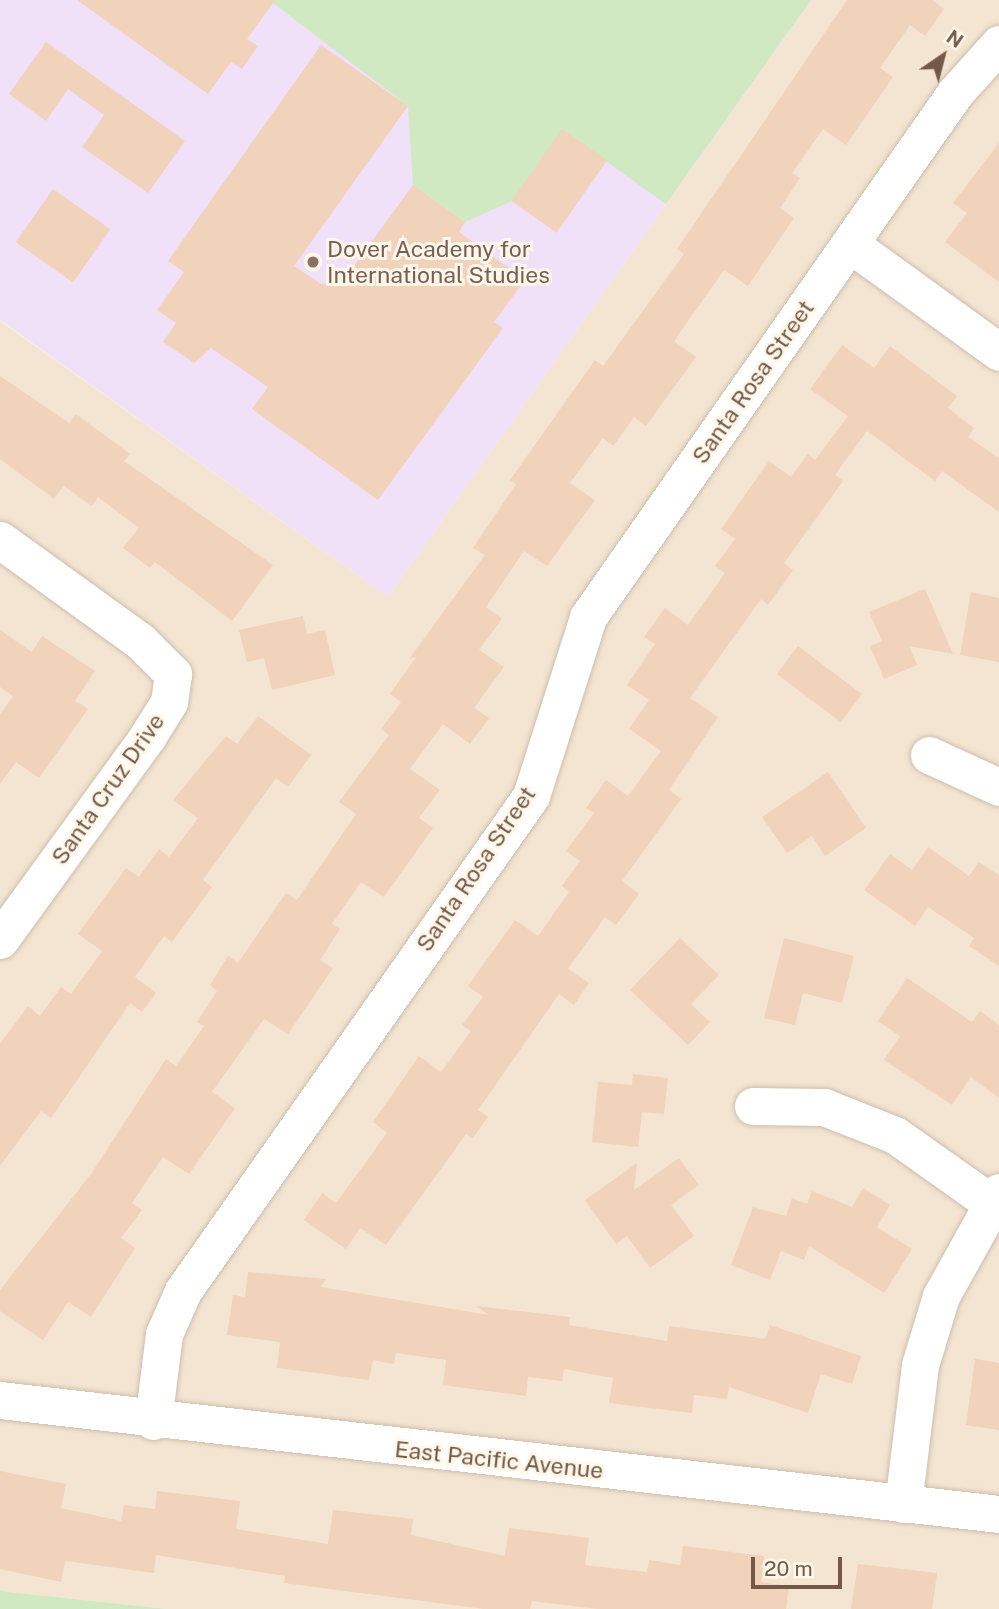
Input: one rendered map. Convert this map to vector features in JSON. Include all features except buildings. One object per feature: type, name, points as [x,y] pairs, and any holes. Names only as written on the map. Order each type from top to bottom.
[{"type":"street","name":"Santa Rosa Street","points":[[152,1422],[164,1334],[183,1291],[531,796],[588,617],[955,93],[999,44]]},
{"type":"street","points":[[850,244],[999,352]]},
{"type":"street","name":"Santa Cruz Drive","points":[[0,540],[140,641],[173,674],[169,702],[149,736],[0,940]]},
{"type":"street","points":[[929,755],[999,787]]},
{"type":"street","points":[[753,1106],[824,1107],[895,1135],[995,1197],[941,1296],[924,1354],[904,1504]]},
{"type":"street","name":"East Pacific Avenue","points":[[0,1400],[152,1422],[999,1514]]},
{"type":"shaded area","name":"Dover Academy for International Studies","points":[[0,0],[811,0],[388,597],[0,320]]},
{"type":"shaded area","points":[[811,0],[999,0],[999,1609],[168,1609],[0,1591],[0,321],[388,597]]},
{"type":"green space","points":[[269,0],[811,0],[666,204],[562,130],[512,201],[465,222],[413,185],[408,106]]},
{"type":"green space","points":[[0,1591],[168,1609],[0,1609]]},
{"type":"place","name":"Dover Academy for International Studies","points":[[313,262]]}]
